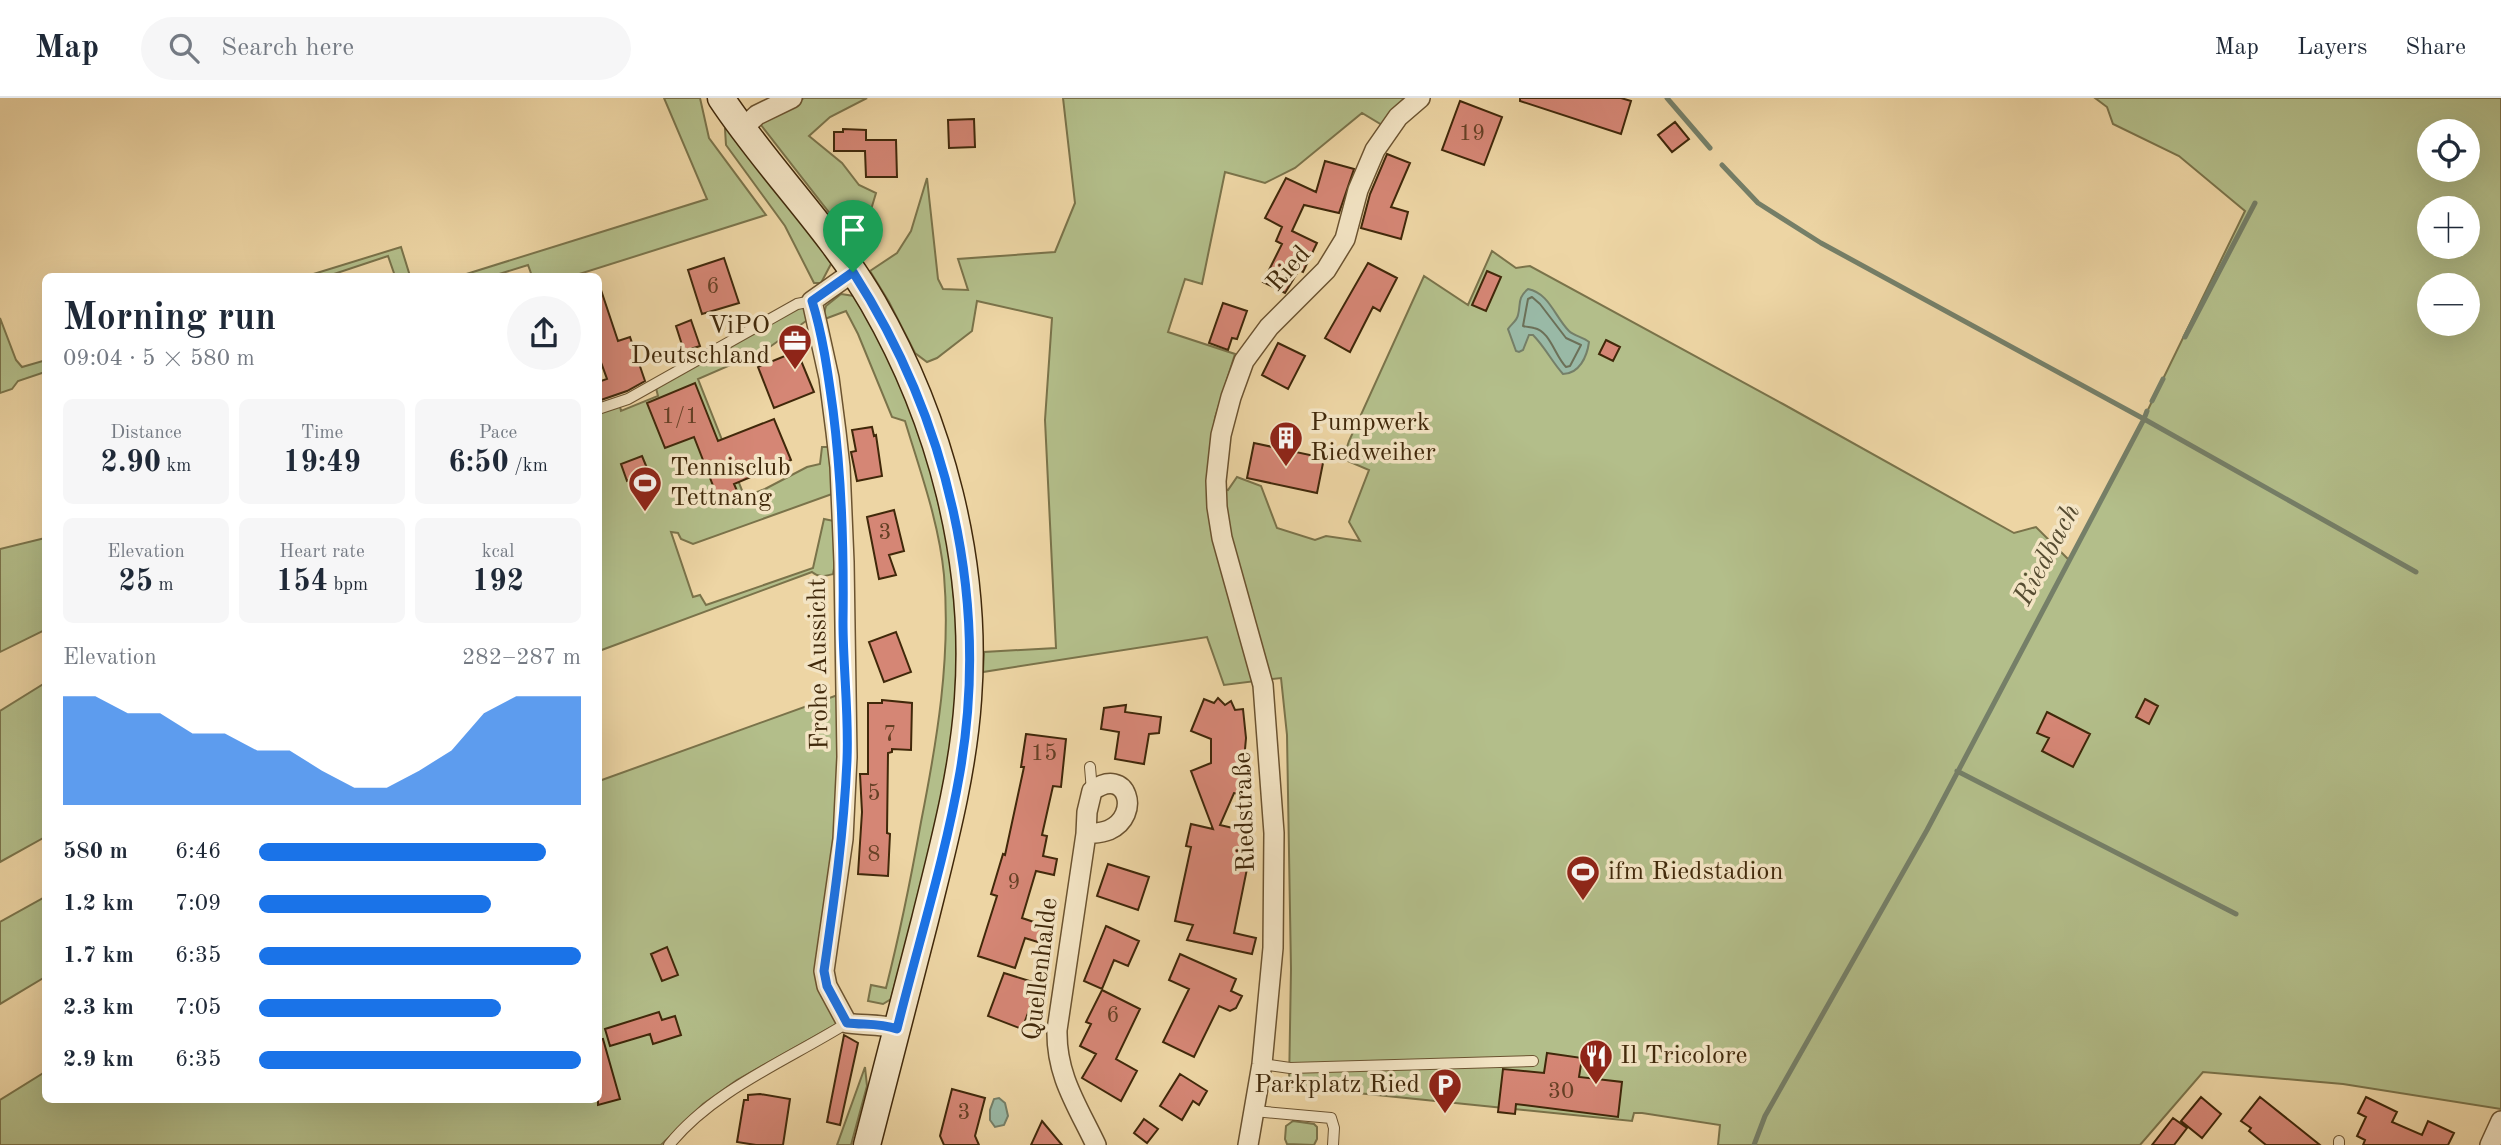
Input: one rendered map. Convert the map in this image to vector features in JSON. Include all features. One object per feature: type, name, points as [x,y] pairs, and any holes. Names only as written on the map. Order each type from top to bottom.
[{"type":"main road","points":[[721,98],[853,272],[897,349],[933,435],[958,532],[969,628],[969,697],[960,772],[948,830],[867,1145]]},
{"type":"street","points":[[743,128],[757,115],[792,98]]},
{"type":"street","name":"Ried","points":[[1216,481],[1221,435],[1244,361],[1269,327],[1326,270],[1345,239],[1358,190],[1375,150],[1398,117],[1420,98]]},
{"type":"street","points":[[812,301],[853,272]]},
{"type":"street","name":"Frohe Aussicht","points":[[812,301],[829,378],[842,503],[847,757],[843,839],[824,971],[827,986],[847,1023]]},
{"type":"street","name":"Riedstraße","points":[[1216,481],[1222,538],[1263,685],[1274,833],[1273,948],[1262,1064],[1248,1145]]},
{"type":"street","points":[[1086,834],[1102,832],[1122,821],[1127,802],[1127,794],[1116,784],[1103,784],[1092,791]]},
{"type":"street","name":"Quellenhalde","points":[[1092,791],[1057,1030],[1057,1050],[1068,1089],[1096,1145]]},
{"type":"street","points":[[847,1023],[876,1023],[897,1029]]},
{"type":"street","points":[[2490,1145],[2501,1121]]},
{"type":"lane","points":[[602,408],[628,399],[797,304],[812,301]]},
{"type":"lane","points":[[1090,768],[1092,791]]},
{"type":"lane","points":[[669,1145],[684,1128],[718,1099],[847,1023]]},
{"type":"lane","points":[[1262,1064],[1290,1068],[1533,1061]]},
{"type":"lane","points":[[1254,1111],[1331,1118],[1334,1128],[1333,1145]]},
{"type":"green space","points":[[664,98],[700,98],[709,138],[766,215],[582,273],[531,273],[528,265],[503,273],[470,273],[707,199]]},
{"type":"green space","points":[[804,98],[867,98],[830,117],[809,136],[842,163],[859,185],[876,193],[864,233],[849,238],[761,125],[761,119]]},
{"type":"green space","points":[[1063,98],[1426,98],[1392,131],[1362,113],[1295,168],[1265,183],[1225,172],[1202,284],[1185,279],[1168,332],[1235,354],[1215,418],[1208,485],[1228,490],[1237,477],[1261,486],[1277,528],[1315,540],[1326,536],[1360,541],[1349,522],[1369,470],[1343,459],[1424,276],[1468,305],[1492,251],[1516,268],[1530,266],[2014,533],[2036,527],[2069,560],[2141,424],[2245,211],[2179,156],[2113,124],[2107,107],[2095,98],[2501,98],[2501,1109],[2343,1084],[2203,1072],[2140,1145],[1718,1145],[1720,1125],[1642,1113],[1634,1113],[1632,1121],[1289,1086],[1291,969],[1287,735],[1281,678],[1224,685],[1207,637],[983,672],[984,652],[1056,648],[1045,420],[1052,318],[977,301],[972,331],[937,358],[927,362],[915,353],[870,271],[897,253],[911,231],[927,178],[938,279],[943,289],[968,290],[958,259],[1055,252],[1075,203]]},
{"type":"green space","points":[[725,129],[729,129],[832,262],[821,283],[814,283],[785,226],[726,145]]},
{"type":"green space","points":[[401,247],[409,273],[394,273],[388,256],[337,273],[317,273]]},
{"type":"green space","points":[[841,294],[854,296],[859,301],[899,378],[928,458],[949,548],[957,629],[955,718],[937,826],[891,999],[883,1004],[868,1001],[871,985],[886,988],[905,905],[937,730],[944,668],[946,606],[942,555],[923,478],[905,421],[892,417],[846,311],[822,320],[826,306]]},
{"type":"green space","name":"Tennisclub Tettnang","points":[[808,302],[813,316],[767,349],[698,379],[743,493],[716,504],[721,506],[765,489],[807,467],[820,464],[822,447],[831,447],[832,494],[693,544],[681,539],[678,533],[671,532],[693,597],[700,595],[706,605],[813,568],[824,519],[834,521],[836,558],[833,574],[820,576],[812,572],[602,650],[602,408],[619,402],[621,411],[658,396],[655,384]]},
{"type":"green space","points":[[0,318],[16,360],[22,367],[42,361],[42,373],[18,381],[12,389],[0,393]]},
{"type":"green space","points":[[42,539],[42,631],[0,652],[0,549]]},
{"type":"green space","points":[[42,685],[42,839],[0,862],[0,711]]},
{"type":"green space","points":[[846,692],[824,971],[840,1022],[737,1080],[703,1104],[661,1145],[0,1145],[0,1100],[42,1074],[42,1103],[602,1103],[602,780]]},
{"type":"green space","points":[[42,899],[42,979],[0,1004],[0,922]]},
{"type":"green space","points":[[865,1067],[867,1086],[851,1145],[837,1145]]},
{"type":"green space","points":[[1293,1121],[1314,1124],[1317,1127],[1314,1145],[1287,1144],[1286,1126]]},
{"type":"water","points":[[1528,289],[1547,300],[1569,331],[1589,342],[1584,359],[1574,371],[1563,374],[1533,335],[1529,335],[1523,350],[1516,351],[1508,329],[1517,317],[1521,298]]},
{"type":"water","points":[[999,1098],[1005,1103],[1008,1116],[1004,1125],[995,1127],[990,1120],[990,1110],[994,1099]]},
{"type":"building","points":[[1520,98],[1621,98],[1631,101],[1621,134],[1520,101]]},
{"type":"building","points":[[1460,101],[1502,117],[1484,165],[1442,150]]},
{"type":"building","points":[[974,119],[975,147],[949,148],[948,120]]},
{"type":"building","points":[[1675,122],[1689,139],[1672,152],[1658,135]]},
{"type":"building","points":[[843,129],[866,130],[866,140],[896,140],[897,177],[866,177],[865,151],[834,151],[834,132],[843,132]]},
{"type":"building","points":[[1387,154],[1410,163],[1391,207],[1408,212],[1401,239],[1361,228],[1370,194]]},
{"type":"building","points":[[1325,161],[1354,169],[1339,213],[1304,205],[1292,231],[1317,243],[1303,272],[1299,270],[1285,293],[1263,282],[1282,244],[1276,241],[1282,227],[1265,218],[1286,178],[1316,192]]},
{"type":"building","points":[[724,258],[739,303],[702,314],[688,270]]},
{"type":"building","points":[[1368,263],[1397,278],[1380,311],[1373,307],[1350,352],[1325,338]]},
{"type":"building","points":[[1487,271],[1501,277],[1486,311],[1472,305]]},
{"type":"building","points":[[602,293],[618,341],[630,337],[645,381],[602,400],[602,381],[607,379],[602,365]]},
{"type":"building","points":[[1223,303],[1247,311],[1237,339],[1232,338],[1228,350],[1209,343]]},
{"type":"building","points":[[691,320],[700,346],[684,351],[676,326]]},
{"type":"building","points":[[1606,340],[1620,347],[1613,361],[1599,354]]},
{"type":"building","points":[[1278,343],[1305,356],[1288,389],[1262,375]]},
{"type":"building","points":[[797,351],[814,392],[774,408],[758,367]]},
{"type":"building","points":[[695,383],[718,441],[774,419],[791,460],[734,484],[738,493],[719,501],[694,437],[665,448],[647,403]]},
{"type":"building","points":[[872,427],[874,436],[876,435],[882,476],[857,481],[851,452],[856,451],[852,430]]},
{"type":"building","name":"Pumpwerk Riedweiher","points":[[1254,443],[1324,458],[1317,493],[1247,478]]},
{"type":"building","points":[[642,456],[649,473],[627,481],[621,464]]},
{"type":"building","points":[[894,510],[904,551],[889,555],[896,575],[879,579],[867,517]]},
{"type":"building","points":[[896,632],[911,672],[884,682],[869,642]]},
{"type":"building","points":[[1218,698],[1225,705],[1231,701],[1235,710],[1243,709],[1246,738],[1241,794],[1234,793],[1220,825],[1250,832],[1247,853],[1250,854],[1234,933],[1256,938],[1252,954],[1187,940],[1193,925],[1175,921],[1191,847],[1186,846],[1191,824],[1213,829],[1191,771],[1211,763],[1211,739],[1191,731],[1204,699],[1214,703]]},
{"type":"building","points":[[2145,699],[2158,706],[2149,724],[2136,717]]},
{"type":"building","points":[[882,700],[912,703],[911,750],[892,749],[892,752],[888,753],[888,876],[858,874],[862,812],[860,774],[868,774],[868,703],[882,703]]},
{"type":"building","points":[[1126,705],[1125,712],[1161,717],[1159,733],[1149,734],[1144,764],[1115,759],[1119,732],[1101,729],[1104,708]]},
{"type":"building","points":[[2047,712],[2090,734],[2073,767],[2042,751],[2049,738],[2037,733]]},
{"type":"building","points":[[1026,734],[1066,739],[1061,787],[1053,786],[1042,835],[1047,836],[1043,856],[1057,859],[1054,875],[1036,871],[1022,918],[1046,926],[1041,943],[1025,938],[1015,968],[978,956],[997,896],[991,894],[1003,854],[1005,855],[1024,767],[1021,767]]},
{"type":"building","points":[[1108,864],[1149,877],[1138,910],[1097,896]]},
{"type":"building","points":[[1106,926],[1139,941],[1128,966],[1114,960],[1102,989],[1084,981]]},
{"type":"building","points":[[667,947],[678,975],[662,981],[651,954]]},
{"type":"building","points":[[1180,954],[1236,979],[1231,991],[1242,996],[1236,1008],[1230,1011],[1219,1006],[1194,1057],[1163,1042],[1189,989],[1169,980]]},
{"type":"building","points":[[1004,973],[1039,984],[1022,1029],[988,1016]]},
{"type":"building","points":[[1102,990],[1140,1009],[1116,1059],[1137,1071],[1121,1101],[1082,1078],[1096,1054],[1080,1046],[1091,1024],[1086,1022]]},
{"type":"building","points":[[659,1012],[662,1020],[675,1016],[681,1035],[653,1044],[650,1034],[610,1046],[605,1029]]},
{"type":"building","points":[[844,1035],[858,1043],[840,1125],[827,1122]]},
{"type":"building","points":[[602,1039],[620,1099],[598,1105],[602,1103]]},
{"type":"building","points":[[1547,1053],[1582,1058],[1579,1077],[1622,1082],[1618,1117],[1516,1104],[1515,1114],[1498,1112],[1503,1069],[1544,1073]]},
{"type":"building","points":[[1180,1074],[1207,1091],[1199,1105],[1193,1101],[1182,1120],[1160,1106]]},
{"type":"building","points":[[952,1089],[985,1098],[975,1136],[979,1145],[944,1145],[940,1136]]},
{"type":"building","points":[[760,1094],[790,1099],[783,1145],[737,1142],[744,1100],[748,1100],[748,1095]]},
{"type":"building","points":[[2201,1097],[2221,1114],[2202,1138],[2181,1121]]},
{"type":"building","points":[[2260,1097],[2320,1145],[2266,1145],[2241,1121]]},
{"type":"building","points":[[2366,1097],[2397,1112],[2392,1122],[2422,1135],[2428,1121],[2454,1133],[2448,1145],[2363,1145],[2365,1140],[2357,1136],[2366,1117],[2358,1113]]},
{"type":"building","points":[[2173,1118],[2187,1128],[2174,1145],[2152,1145]]},
{"type":"building","points":[[1144,1119],[1158,1129],[1147,1143],[1134,1133]]},
{"type":"building","points":[[1042,1121],[1062,1145],[1031,1145]]},
{"type":"waterway","name":"Riedbach","points":[[1667,98],[1710,148]]},
{"type":"waterway","name":"Riedbach","points":[[1722,165],[1758,203],[1821,243],[2144,419],[1927,830],[1765,1116],[1754,1145]]},
{"type":"waterway","points":[[2185,337],[2255,203]]},
{"type":"waterway","points":[[2152,401],[2163,379]]},
{"type":"waterway","points":[[2147,411],[2144,419],[2416,572]]},
{"type":"waterway","points":[[1957,771],[2236,914]]},
{"type":"place","name":"ViPO Deutschland","points":[[795,371]]},
{"type":"place","name":"Pumpwerk Riedweiher","points":[[1286,468]]},
{"type":"place","name":"Tennisclub Tettnang","points":[[645,513]]},
{"type":"place","name":"ifm Riedstadion","points":[[1583,902]]},
{"type":"place","name":"Il Tricolore","points":[[1596,1086]]},
{"type":"place","name":"Parkplatz Ried","points":[[1445,1115]]},
{"type":"route","points":[[853,272],[872,301],[897,349],[933,435],[953,505],[963,564],[969,628],[969,697],[960,772],[948,830],[897,1029],[876,1023],[847,1023],[827,986],[824,971],[843,839],[847,757],[844,562],[836,432],[829,378],[812,301],[853,272]]}]
